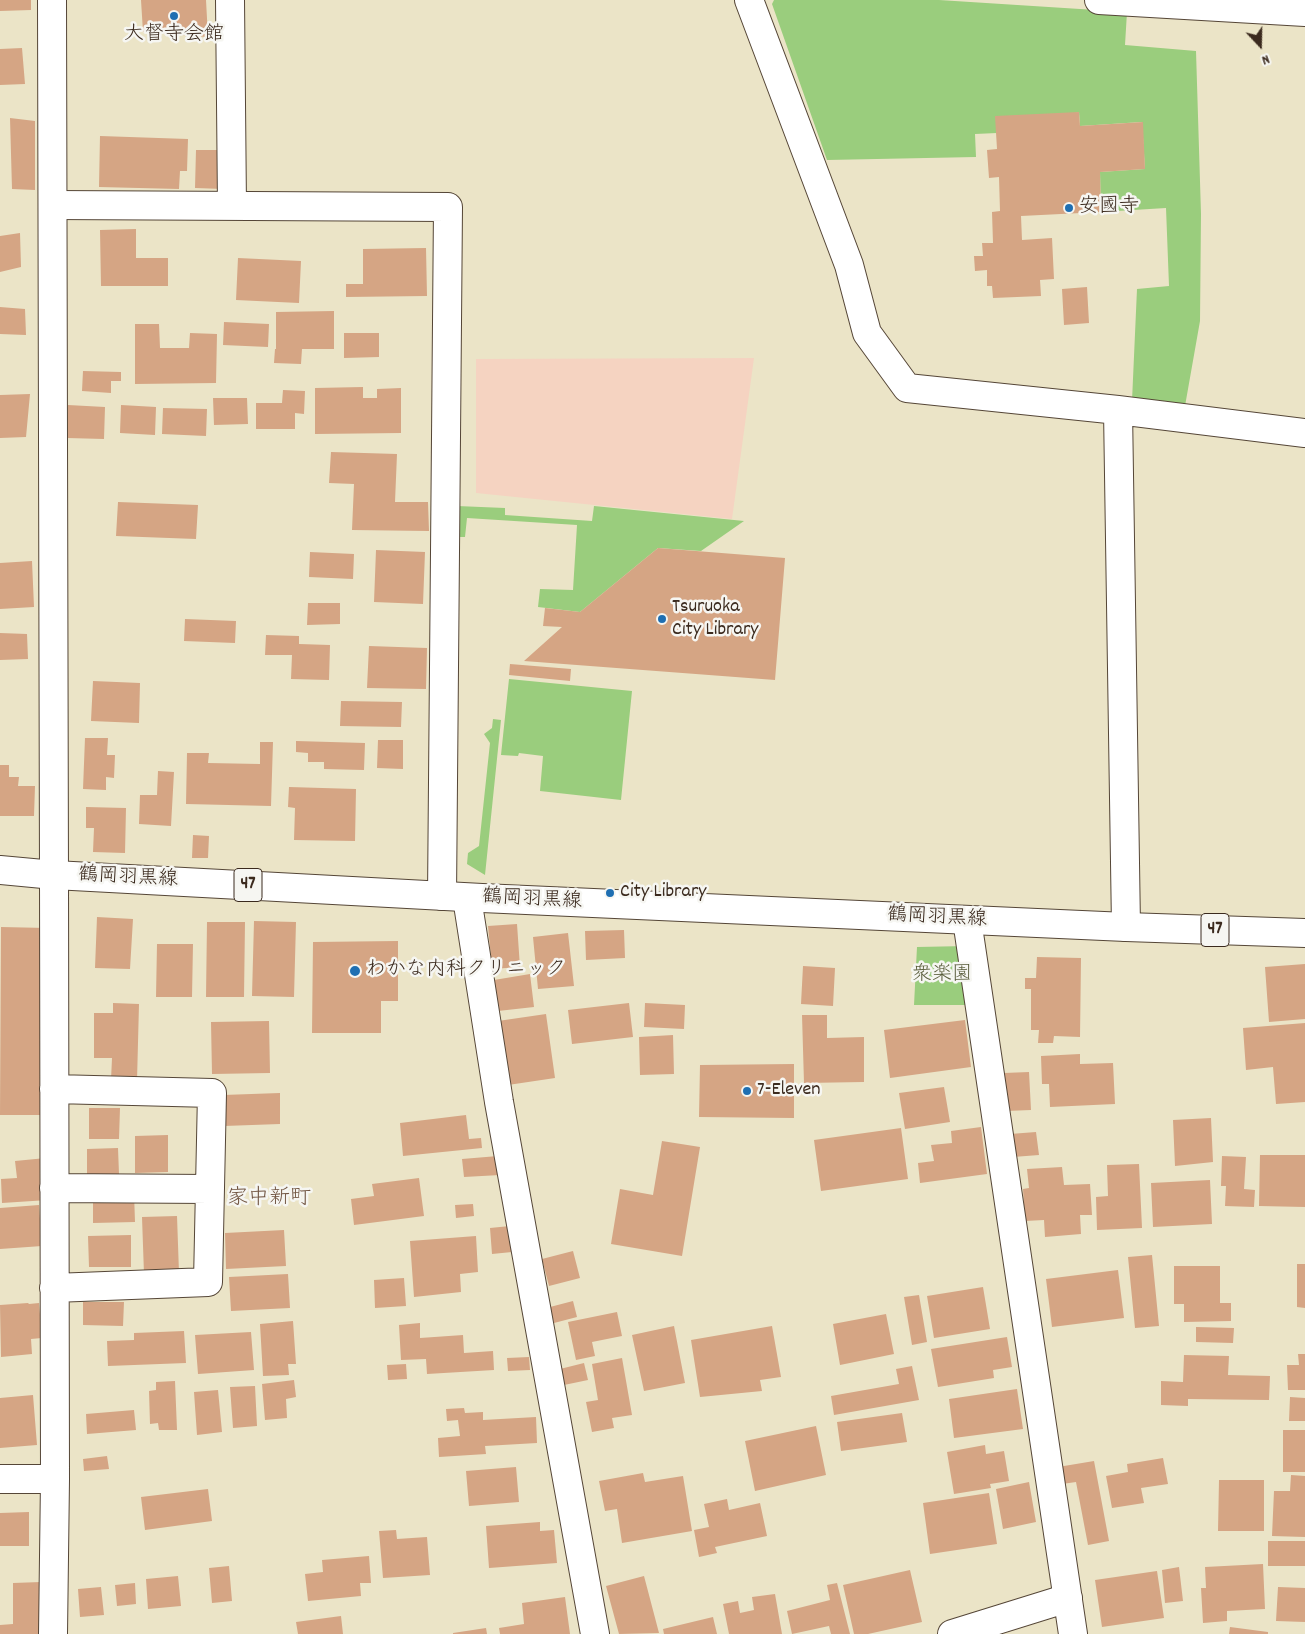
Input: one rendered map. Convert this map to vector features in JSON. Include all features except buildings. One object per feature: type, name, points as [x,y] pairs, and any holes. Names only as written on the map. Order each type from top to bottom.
[{"type":"street","points":[[52,0],[55,1479],[53,1634]]},
{"type":"street","points":[[230,0],[232,206]]},
{"type":"street","points":[[749,0],[849,265],[868,333],[907,388],[1118,410],[1305,433]]},
{"type":"street","points":[[1099,0],[1305,12]]},
{"type":"street","points":[[53,205],[448,207],[455,897],[499,1102],[595,1634]]},
{"type":"street","points":[[1118,410],[1126,927]]},
{"type":"street","name":"鶴岡羽黒線","points":[[0,870],[54,875],[455,897],[1126,927],[1305,933]]},
{"type":"street","points":[[967,920],[1073,1634]]},
{"type":"street","points":[[54,1088],[212,1093],[208,1282],[54,1288]]},
{"type":"street","points":[[54,1188],[210,1189]]},
{"type":"street","points":[[0,1479],[55,1479]]},
{"type":"street","points":[[952,1634],[1068,1598]]},
{"type":"shaded area","points":[[754,358],[732,519],[476,493],[476,359]]},
{"type":"green space","name":"安國寺","points":[[774,0],[939,0],[1127,12],[1125,45],[1196,51],[1201,214],[1200,321],[1185,406],[1132,401],[1137,289],[1169,286],[1166,208],[1101,212],[1100,172],[1145,169],[1142,122],[1080,126],[1079,112],[997,133],[975,134],[976,157],[827,160],[772,4]]},
{"type":"green space","points":[[457,506],[505,508],[505,515],[592,521],[594,506],[744,521],[701,551],[658,548],[580,612],[538,607],[540,589],[573,590],[577,525],[467,518],[465,537],[457,537]]},
{"type":"green space","points":[[509,679],[632,691],[621,800],[540,791],[543,756],[519,753],[518,756],[501,755]]},
{"type":"green space","points":[[493,719],[501,720],[485,875],[467,864],[468,853],[479,846],[490,743],[484,734],[492,728]]},
{"type":"green space","name":"衆楽園","points":[[967,946],[972,1005],[914,1005],[917,947]]},
{"type":"place","name":"大督寺会館","points":[[174,16]]},
{"type":"place","name":"安國寺","points":[[1069,208]]},
{"type":"place","name":"Tsuruoka City Library","points":[[662,619]]},
{"type":"place","name":"City Library","points":[[610,893]]},
{"type":"place","name":"わかな内科クリニック","points":[[355,971]]},
{"type":"place","name":"7-Eleven","points":[[747,1091]]},
{"type":"district","name":"家中新町","points":[[269,1200]]}]
